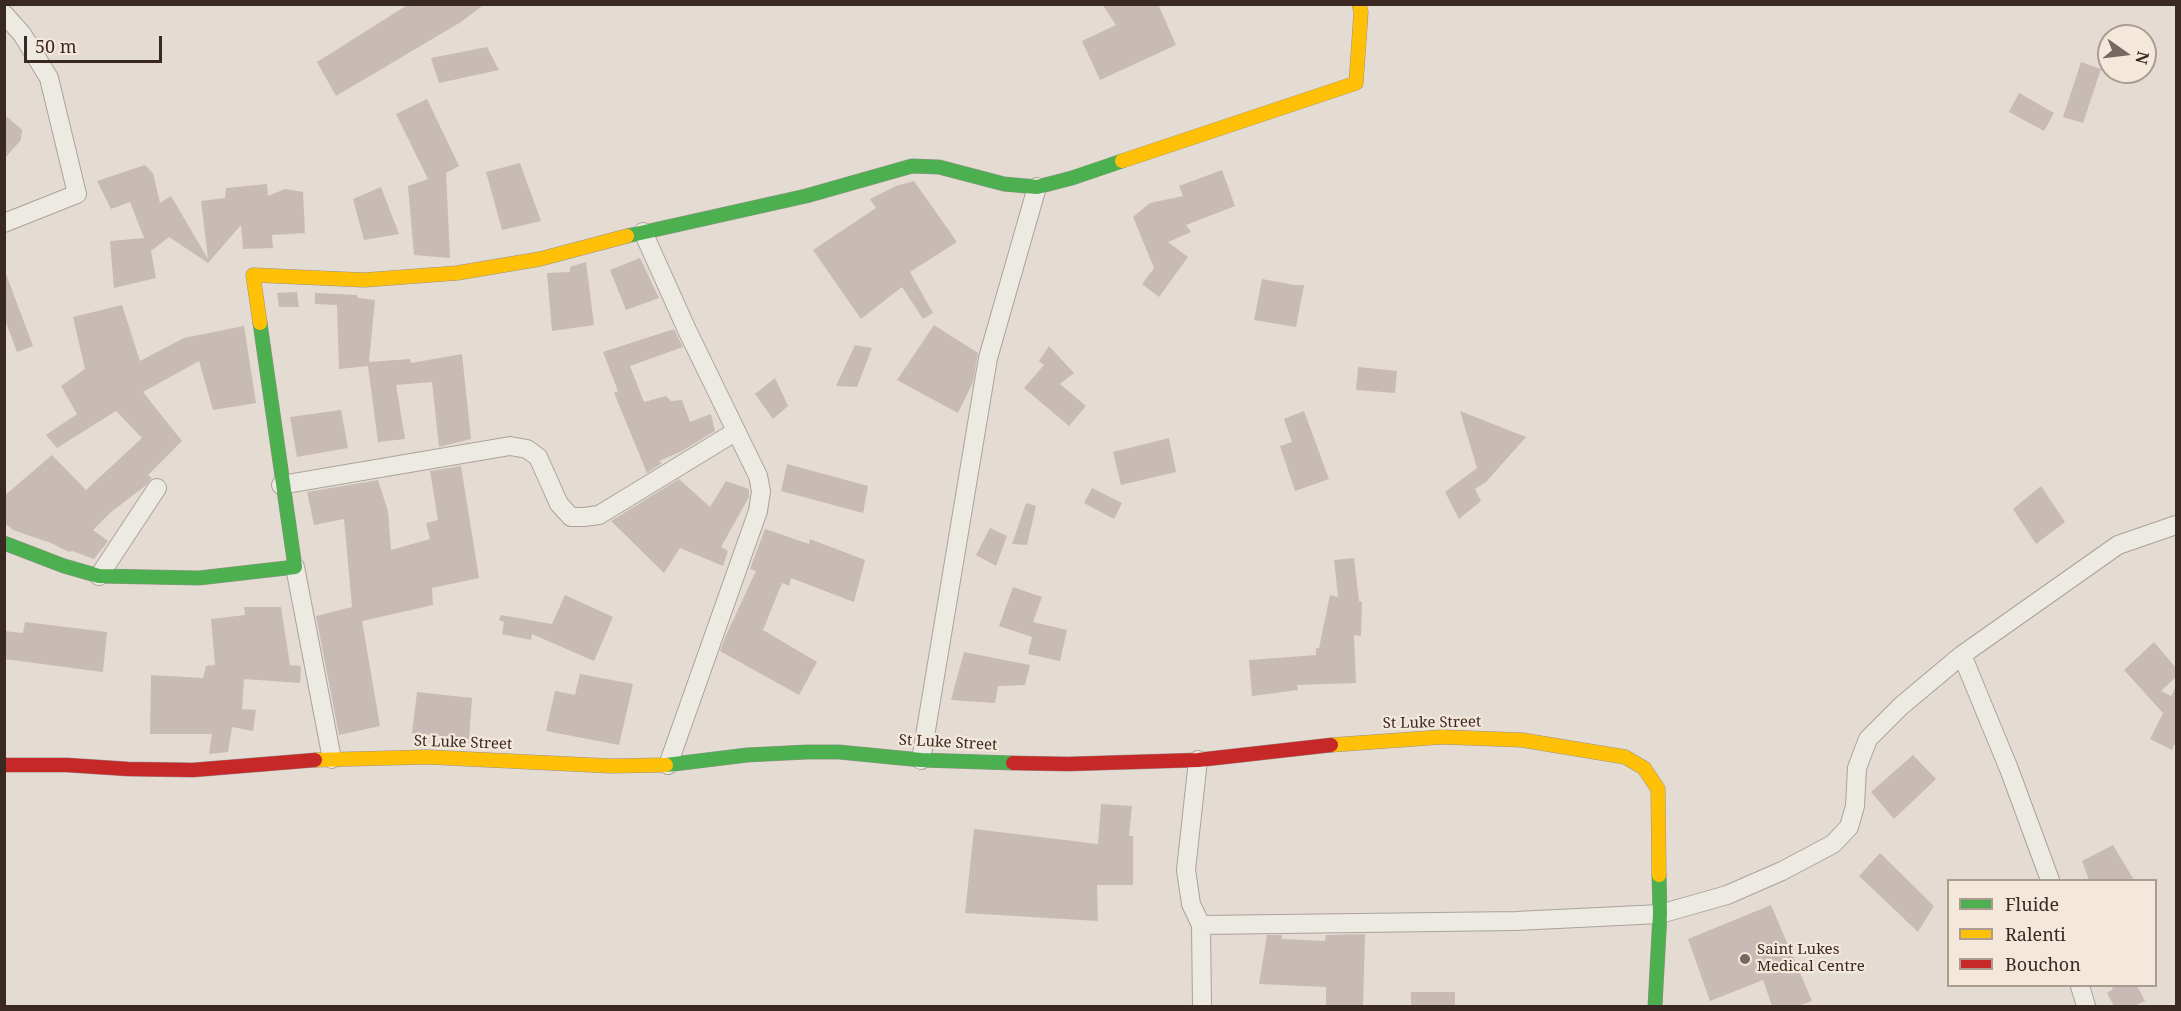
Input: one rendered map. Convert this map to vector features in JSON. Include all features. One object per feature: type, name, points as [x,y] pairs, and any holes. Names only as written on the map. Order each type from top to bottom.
[{"type":"street","points":[[332,759],[295,567],[253,275],[364,280],[457,273],[540,259],[643,232],[806,196],[912,166],[939,167],[1004,184],[1037,187],[1083,175],[1356,83],[1361,12],[1359,4]]},
{"type":"street","points":[[4,14],[22,34],[49,78],[77,194],[4,223]]},
{"type":"street","points":[[921,760],[988,358],[1037,187]]},
{"type":"street","points":[[643,232],[735,432],[758,476],[762,491],[758,511],[668,765]]},
{"type":"street","points":[[282,485],[510,446],[527,449],[538,457],[559,504],[571,517],[584,518],[599,515],[735,432]]},
{"type":"street","points":[[99,576],[157,488]]},
{"type":"street","points":[[1201,925],[1516,921],[1660,914],[1727,895],[1782,872],[1833,844],[1849,826],[1856,806],[1857,768],[1868,739],[1901,706],[1962,654],[2118,545],[2176,525]]},
{"type":"street","points":[[4,543],[64,566],[99,576],[199,578],[295,567]]},
{"type":"street","points":[[1962,654],[2009,769],[2049,879]]},
{"type":"street","name":"St Luke Street","points":[[4,765],[193,770],[332,759],[427,758],[611,766],[668,765],[747,755],[807,752],[839,752],[921,760],[1068,764],[1198,760],[1364,741],[1442,737],[1522,740],[1625,757],[1644,768],[1658,789],[1660,914],[1655,1006]]},
{"type":"street","points":[[1198,760],[1186,870],[1191,904],[1201,925],[1202,1006]]},
{"type":"street","points":[[2080,987],[2086,1006]]},
{"type":"building","points":[[409,4],[485,4],[461,22],[336,96],[317,62]]},
{"type":"building","points":[[1102,4],[1158,4],[1176,45],[1100,80],[1082,41],[1116,25]]},
{"type":"building","points":[[487,47],[499,70],[439,83],[431,58]]},
{"type":"building","points":[[2081,62],[2097,68],[2097,81],[2083,123],[2063,117]]},
{"type":"building","points":[[2019,93],[2054,113],[2044,131],[2009,112]]},
{"type":"building","points":[[427,99],[459,166],[446,173],[450,258],[414,255],[408,186],[428,179],[396,114]]},
{"type":"building","points":[[4,114],[22,130],[21,140],[4,159]]},
{"type":"building","points":[[520,163],[541,221],[502,230],[486,172]]},
{"type":"building","points":[[145,165],[153,173],[160,203],[171,196],[208,259],[201,201],[225,198],[226,188],[267,184],[268,196],[285,189],[303,192],[305,233],[272,235],[273,248],[243,249],[241,225],[208,263],[169,237],[151,251],[156,278],[114,288],[110,241],[144,238],[130,202],[111,209],[97,181]]},
{"type":"building","points":[[1222,170],[1235,206],[1186,225],[1191,232],[1168,242],[1188,257],[1159,297],[1142,284],[1154,268],[1133,217],[1150,203],[1183,196],[1179,186]]},
{"type":"building","points":[[914,181],[957,242],[910,272],[933,313],[923,319],[902,287],[861,319],[813,250],[876,208],[870,199],[896,186]]},
{"type":"building","points":[[381,187],[399,234],[364,240],[353,199]]},
{"type":"building","points":[[640,258],[659,298],[626,310],[610,270]]},
{"type":"building","points":[[586,262],[594,325],[552,331],[547,273],[570,272],[570,267]]},
{"type":"building","points":[[4,274],[6,274],[33,346],[17,352],[4,317]]},
{"type":"building","points":[[1262,279],[1304,285],[1296,327],[1254,320]]},
{"type":"building","points":[[297,292],[299,307],[279,307],[277,293]]},
{"type":"building","points":[[315,293],[357,295],[358,298],[375,300],[369,362],[410,359],[411,363],[462,354],[471,439],[439,447],[432,382],[396,385],[405,439],[378,442],[368,366],[339,369],[337,305],[315,304]]},
{"type":"building","points":[[122,305],[140,361],[184,338],[244,326],[256,403],[213,410],[199,361],[143,392],[182,441],[148,475],[152,478],[145,486],[110,513],[93,530],[108,541],[94,559],[69,552],[13,530],[4,522],[4,496],[52,455],[86,490],[142,438],[116,411],[57,448],[46,435],[77,414],[61,386],[85,369],[73,317]]},
{"type":"building","points":[[934,325],[978,353],[973,382],[958,413],[897,380]]},
{"type":"building","points":[[674,329],[683,347],[630,366],[644,402],[666,396],[671,401],[682,400],[690,422],[711,414],[715,431],[682,451],[659,461],[662,463],[647,473],[614,393],[618,391],[603,352]]},
{"type":"building","points":[[855,345],[872,348],[857,387],[836,386]]},
{"type":"building","points":[[1049,346],[1074,373],[1060,384],[1086,406],[1069,426],[1024,388],[1044,365],[1039,361]]},
{"type":"building","points":[[1358,367],[1397,371],[1395,393],[1356,390]]},
{"type":"building","points":[[775,378],[788,406],[773,419],[755,394]]},
{"type":"building","points":[[341,410],[348,448],[297,457],[290,417]]},
{"type":"building","points":[[1304,411],[1329,479],[1295,491],[1280,446],[1292,442],[1284,419]]},
{"type":"building","points":[[1460,411],[1526,437],[1486,482],[1475,489],[1481,501],[1459,519],[1445,492],[1477,468]]},
{"type":"building","points":[[1169,438],[1176,472],[1121,485],[1113,452]]},
{"type":"building","points":[[787,464],[868,486],[863,513],[781,491]]},
{"type":"building","points":[[461,466],[479,578],[432,588],[433,605],[362,621],[380,726],[339,735],[316,616],[352,607],[344,519],[314,525],[307,492],[378,480],[388,511],[391,550],[430,539],[426,523],[438,520],[430,471]]},
{"type":"building","points":[[679,479],[710,507],[726,481],[749,489],[749,497],[721,547],[728,551],[723,566],[680,548],[664,573],[611,521]]},
{"type":"building","points":[[2041,486],[2065,522],[2036,544],[2013,509]]},
{"type":"building","points":[[1092,488],[1122,503],[1114,519],[1084,503]]},
{"type":"building","points":[[1026,503],[1036,506],[1027,545],[1012,544]]},
{"type":"building","points":[[990,528],[1007,536],[996,566],[976,555]]},
{"type":"building","points":[[765,529],[809,544],[810,539],[865,560],[854,602],[791,578],[789,586],[782,583],[763,630],[817,662],[799,695],[720,651],[756,571],[750,569]]},
{"type":"building","points":[[1354,558],[1359,601],[1362,602],[1361,636],[1354,635],[1356,683],[1297,685],[1298,690],[1252,696],[1249,660],[1316,655],[1330,595],[1338,597],[1334,560]]},
{"type":"building","points":[[1013,587],[1042,597],[1033,622],[1067,630],[1060,661],[1028,654],[1032,637],[999,626]]},
{"type":"building","points":[[565,595],[613,617],[594,661],[532,634],[531,640],[502,634],[504,622],[499,620],[501,615],[552,624]]},
{"type":"building","points":[[244,607],[281,607],[290,665],[301,666],[300,683],[244,679],[242,709],[256,710],[253,731],[232,727],[228,752],[209,754],[212,734],[150,734],[151,675],[203,678],[206,666],[215,665],[211,619],[245,615]]},
{"type":"building","points":[[25,622],[107,632],[103,672],[4,659],[4,631],[23,633]]},
{"type":"building","points":[[2154,642],[2176,668],[2176,677],[2161,691],[2171,696],[2176,686],[2176,741],[2172,750],[2150,739],[2163,713],[2124,670]]},
{"type":"building","points":[[964,652],[1030,665],[1025,685],[998,686],[995,703],[951,700]]},
{"type":"building","points":[[580,674],[633,684],[619,745],[546,731],[555,691],[575,695]]},
{"type":"building","points":[[417,692],[472,698],[469,739],[412,733]]},
{"type":"building","points":[[1913,755],[1936,779],[1894,819],[1871,792]]},
{"type":"building","points":[[1101,804],[1132,806],[1129,836],[1133,836],[1133,885],[1097,885],[1098,921],[965,913],[974,829],[1098,844]]},
{"type":"building","points":[[2113,845],[2133,879],[2089,879],[2082,861]]},
{"type":"building","points":[[1880,853],[1934,906],[1918,932],[1859,876]]},
{"type":"building","name":"Saint Lukes Medical Centre","points":[[1771,905],[1812,1001],[1798,1006],[1772,1006],[1763,980],[1710,1001],[1688,939]]},
{"type":"building","points":[[1365,934],[1363,1006],[1326,1006],[1326,987],[1259,984],[1267,935],[1282,935],[1282,939],[1325,941],[1326,935]]},
{"type":"building","points":[[2112,987],[2138,987],[2145,1001],[2134,1006],[2114,1006],[2107,993],[2113,989]]},
{"type":"building","points":[[1411,992],[1455,992],[1455,1006],[1411,1006]]},
{"type":"traffic: fast","points":[[627,236],[806,196],[912,166],[939,167],[1004,184],[1037,187],[1122,161]]},
{"type":"traffic: fast","points":[[4,543],[64,566],[99,576],[199,578],[295,567],[260,323]]},
{"type":"traffic: fast","points":[[666,765],[747,755],[807,752],[839,752],[921,760],[1013,763]]},
{"type":"traffic: fast","points":[[1655,1006],[1660,914],[1659,875]]},
{"type":"traffic: slow","points":[[1122,161],[1356,83],[1361,12],[1359,4]]},
{"type":"traffic: slow","points":[[260,323],[253,275],[364,280],[457,273],[540,259],[627,236]]},
{"type":"traffic: slow","points":[[1331,745],[1442,737],[1522,740],[1625,757],[1644,768],[1658,789],[1659,875]]},
{"type":"traffic: slow","points":[[315,760],[427,757],[611,766],[666,765]]},
{"type":"traffic: jam","points":[[1013,763],[1068,764],[1198,760],[1331,745]]},
{"type":"traffic: jam","points":[[4,765],[193,770],[315,760]]},
{"type":"place","name":"Saint Lukes Medical Centre","points":[[1745,959]]}]
